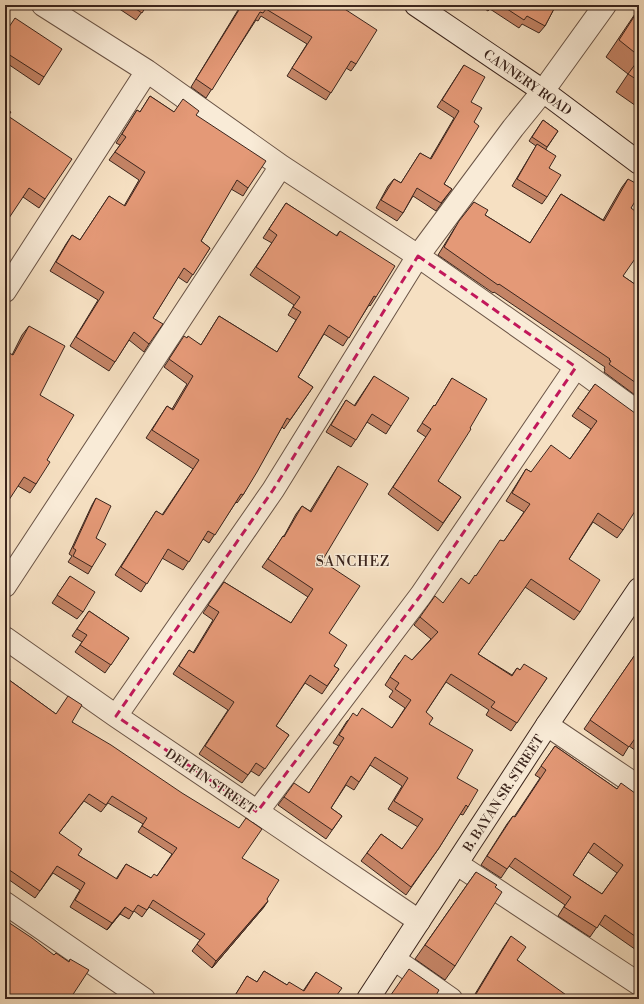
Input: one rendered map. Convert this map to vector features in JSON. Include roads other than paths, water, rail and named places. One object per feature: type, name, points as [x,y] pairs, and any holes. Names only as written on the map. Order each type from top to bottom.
[{"type":"street","points":[[43,5],[147,71],[281,166],[418,256],[639,413]]},
{"type":"street","name":"CANNERY ROAD","points":[[416,5],[543,91],[639,163]]},
{"type":"street","points":[[116,716],[273,490],[418,256],[513,128],[543,91],[605,5]]},
{"type":"street","points":[[5,291],[147,71]]},
{"type":"street","points":[[5,586],[281,166]]},
{"type":"street","points":[[257,812],[421,596],[576,367]]},
{"type":"street","name":"B. BAYAN SR. STREET","points":[[368,999],[639,589]]},
{"type":"street","name":"DELFIN STREET","points":[[5,638],[116,716],[419,922]]},
{"type":"street","points":[[548,725],[639,787]]},
{"type":"street","points":[[456,864],[639,984]]},
{"type":"street","points":[[5,903],[144,999]]},
{"type":"street","points":[[394,959],[451,999]]},
{"type":"district","name":"SANCHEZ","points":[[353,561]]}]
